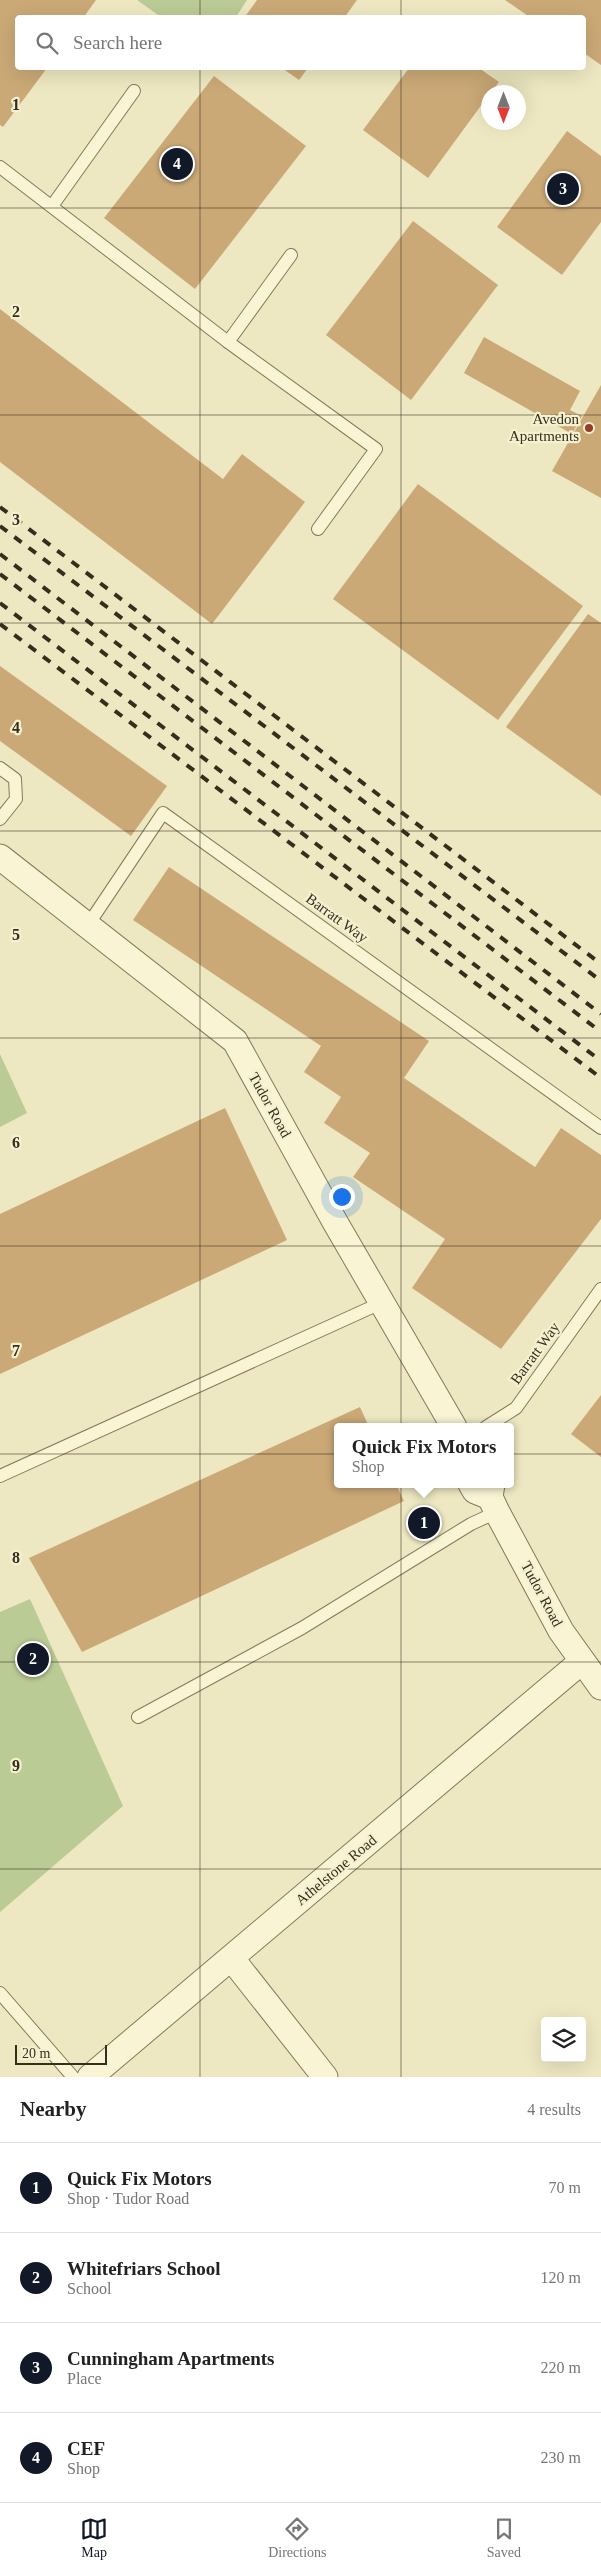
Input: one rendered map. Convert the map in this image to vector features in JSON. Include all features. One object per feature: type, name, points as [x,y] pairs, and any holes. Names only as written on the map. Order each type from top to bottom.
[{"type":"street","name":"Tudor Road","points":[[0,857],[235,1041],[381,1303],[452,1423]]},
{"type":"street","name":"Tudor Road","points":[[488,1494],[561,1631],[601,1688]]},
{"type":"street","name":"Athelstone Road","points":[[90,2077],[232,1959],[581,1662]]},
{"type":"street","points":[[232,1959],[326,2077]]},
{"type":"lane","points":[[52,206],[134,91]]},
{"type":"lane","points":[[0,167],[228,342],[376,449],[318,529]]},
{"type":"lane","points":[[228,342],[291,255]]},
{"type":"lane","points":[[0,768],[15,779],[16,799],[0,819]]},
{"type":"lane","name":"Barratt Way","points":[[88,925],[163,813],[601,1128]]},
{"type":"lane","name":"Barratt Way","points":[[492,1423],[516,1408],[601,1289]]},
{"type":"lane","points":[[0,1476],[381,1303]]},
{"type":"lane","points":[[138,1716],[302,1628],[471,1524],[488,1494]]},
{"type":"lane","points":[[0,1993],[73,2077]]},
{"type":"green space","points":[[137,0],[247,0],[237,15],[158,15]]},
{"type":"green space","points":[[0,1054],[27,1113],[0,1127]]},
{"type":"green space","points":[[30,1599],[123,1806],[0,1912],[0,1612]]},
{"type":"building","points":[[0,0],[96,0],[85,15],[15,15],[15,70],[46,70],[3,127],[0,125]]},
{"type":"building","points":[[257,0],[357,0],[346,15],[246,15]]},
{"type":"building","points":[[505,0],[601,0],[601,65],[586,54],[586,15],[527,15]]},
{"type":"building","points":[[285,70],[306,70],[299,80]]},
{"type":"building","points":[[408,70],[482,70],[499,82],[497,85],[481,85],[481,106],[428,178],[363,130]]},
{"type":"building","points":[[214,76],[306,146],[195,289],[104,218]]},
{"type":"building","points":[[567,131],[601,156],[601,222],[562,275],[497,227]]},
{"type":"building","points":[[413,221],[498,285],[411,400],[326,335]]},
{"type":"building","points":[[0,309],[223,479],[242,454],[305,502],[212,624],[0,462]]},
{"type":"building","points":[[484,337],[580,391],[570,410],[582,416],[572,434],[464,373]]},
{"type":"building","name":"Avedon Apartments","points":[[601,385],[601,498],[552,471]]},
{"type":"building","points":[[418,484],[583,606],[498,720],[333,599]]},
{"type":"building","points":[[588,614],[601,623],[601,796],[506,727]]},
{"type":"building","points":[[0,666],[167,786],[131,836],[0,741]]},
{"type":"building","points":[[169,867],[429,1041],[404,1078],[535,1167],[561,1128],[601,1155],[601,1219],[501,1349],[412,1288],[445,1239],[353,1177],[370,1153],[324,1123],[341,1097],[304,1072],[321,1046],[133,920]]},
{"type":"building","points":[[225,1108],[287,1240],[0,1374],[0,1214]]},
{"type":"building","points":[[601,1395],[601,1457],[571,1434]]},
{"type":"building","points":[[360,1407],[367,1423],[334,1423],[334,1488],[398,1488],[404,1501],[82,1652],[29,1558]]},
{"type":"railway","points":[[0,507],[601,964]]},
{"type":"railway","points":[[0,526],[601,981]]},
{"type":"railway","points":[[0,554],[601,1014]]},
{"type":"railway","points":[[0,574],[601,1032]]},
{"type":"railway","points":[[0,603],[601,1061]]},
{"type":"railway","points":[[0,624],[601,1078]]},
{"type":"place","name":"CEF","points":[[177,164]]},
{"type":"place","name":"Cunningham Apartments","points":[[563,189]]},
{"type":"place","name":"Avedon Apartments","points":[[589,428]]},
{"type":"place","name":"Quick Fix Motors","points":[[424,1523]]},
{"type":"place","name":"Whitefriars School","points":[[33,1659]]}]
